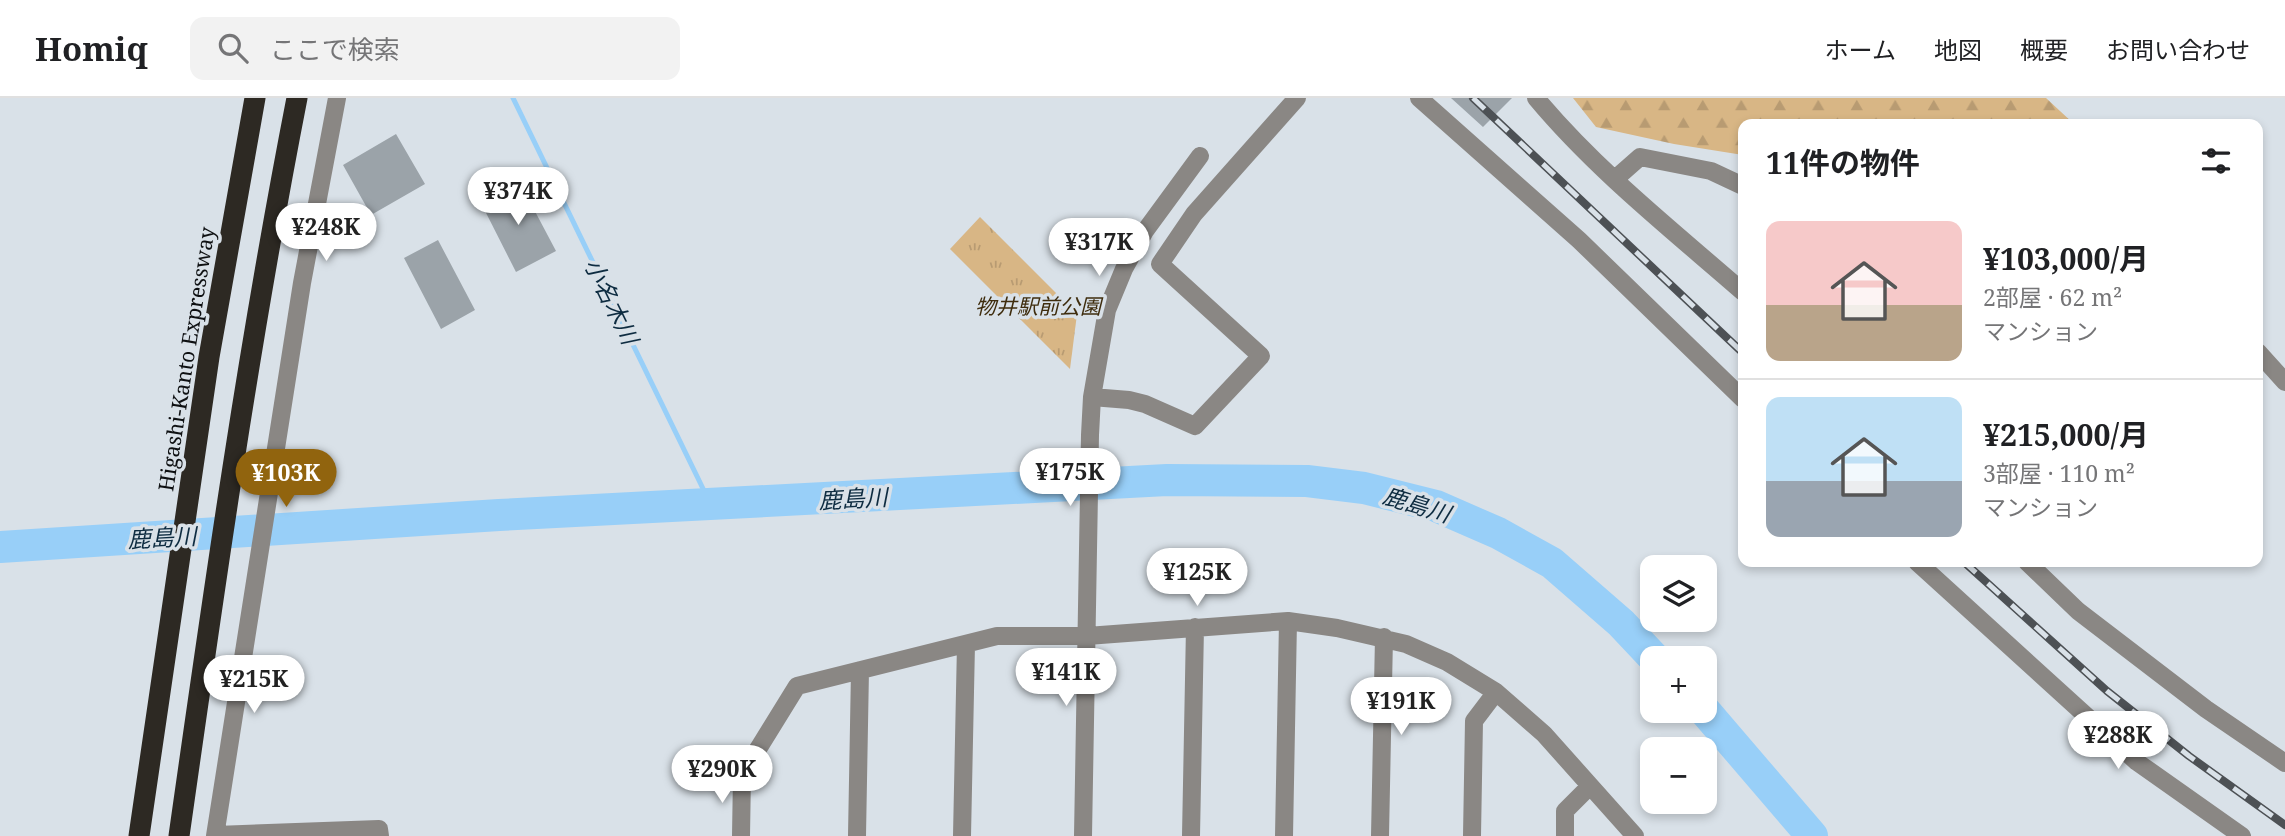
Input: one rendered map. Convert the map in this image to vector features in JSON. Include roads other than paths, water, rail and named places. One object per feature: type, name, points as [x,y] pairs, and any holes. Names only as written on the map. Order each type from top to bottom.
[{"type":"highway","name":"Higashi-Kanto Expressway","points":[[139,836],[207,370],[255,98]]},
{"type":"highway","points":[[179,836],[216,571],[272,225],[297,98]]},
{"type":"street","points":[[337,98],[302,283],[216,836],[379,829],[380,836]]},
{"type":"street","points":[[1093,397],[1145,404],[1195,426],[1261,356],[1160,264],[1194,214],[1297,98]]},
{"type":"street","points":[[1419,98],[1579,240],[1738,394]]},
{"type":"street","points":[[1536,98],[1562,130],[1738,288]]},
{"type":"street","points":[[1083,836],[1090,436],[1093,397],[1107,310],[1145,231],[1200,156]]},
{"type":"street","points":[[1615,179],[1640,157],[1711,171],[1738,184]]},
{"type":"street","points":[[2263,358],[2285,382]]},
{"type":"street","points":[[1922,567],[2137,762],[2242,836]]},
{"type":"street","points":[[2032,567],[2078,611],[2206,709],[2285,763]]},
{"type":"street","points":[[1284,836],[1288,621]]},
{"type":"street","points":[[741,836],[742,775],[797,686],[997,636],[1087,636],[1288,621],[1406,644],[1447,662],[1496,692],[1544,734],[1635,836]]},
{"type":"street","points":[[1191,836],[1195,627]]},
{"type":"street","points":[[1380,836],[1384,638]]},
{"type":"street","points":[[962,836],[966,644]]},
{"type":"street","points":[[857,836],[860,670]]},
{"type":"street","points":[[1472,836],[1474,721],[1496,692]]},
{"type":"street","points":[[1565,836],[1565,811],[1589,787]]},
{"type":"waterway","name":"小名木川","points":[[513,98],[710,503]]},
{"type":"waterway","name":"鹿島川","points":[[0,547],[499,515],[1167,480],[1307,481],[1364,488],[1436,506],[1498,533],[1552,563],[1621,623],[1643,646]]},
{"type":"waterway","name":"鹿島川","points":[[1715,723],[1812,836]]},
{"type":"railway","points":[[1473,98],[1738,348]]},
{"type":"railway","points":[[1970,567],[2107,691],[2189,756],[2285,825]]},
{"type":"park label","name":"物井駅前公園","points":[[1038,306]]}]
